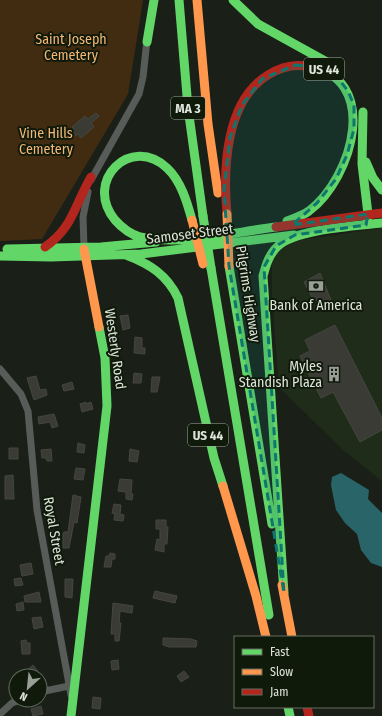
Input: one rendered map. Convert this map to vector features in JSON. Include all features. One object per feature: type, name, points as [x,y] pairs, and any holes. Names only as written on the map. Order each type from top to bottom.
[{"type":"main road","points":[[147,42],[153,0]]},
{"type":"main road","name":"MA 3","points":[[179,0],[184,72],[192,145],[203,216],[208,268]]},
{"type":"main road","name":"MA 3","points":[[197,0],[208,124],[224,214]]},
{"type":"main road","points":[[232,0],[258,24],[341,71]]},
{"type":"main road","name":"US 44","points":[[224,214],[226,154],[235,121],[248,96],[262,78],[283,67],[302,64],[318,67],[338,78],[352,98],[355,120],[350,147],[336,179],[317,203],[303,215],[270,228]]},
{"type":"main road","points":[[348,78],[357,93]]},
{"type":"main road","points":[[361,103],[363,119],[362,164],[368,214],[366,225]]},
{"type":"main road","points":[[363,152],[370,173],[382,190]]},
{"type":"main road","points":[[177,239],[141,237],[129,232],[114,221],[108,214],[103,201],[104,185],[109,172],[118,163],[128,158],[144,156],[155,160],[166,168],[176,180],[185,199],[208,268],[208,294],[219,319],[274,636]]},
{"type":"main road","points":[[44,248],[59,239],[66,231],[84,187],[91,177]]},
{"type":"main road","name":"Samoset Street","points":[[0,256],[85,251],[382,213]]},
{"type":"main road","name":"Pilgrims Highway","points":[[224,214],[229,266],[292,636]]},
{"type":"main road","name":"Samoset Street","points":[[0,249],[44,248],[126,255],[202,248],[382,223]]},
{"type":"main road","points":[[284,593],[263,276],[267,259],[272,251],[281,242],[295,235]]},
{"type":"main road","name":"Westerly Road","points":[[71,716],[107,406],[105,358],[85,251]]},
{"type":"main road","name":"US 44","points":[[126,255],[145,262],[161,272],[170,283],[178,298],[214,458],[256,596],[266,636]]},
{"type":"street","name":"Westerly Road","points":[[85,251],[83,217],[91,177],[139,94],[143,77],[147,42]]},
{"type":"street","name":"Royal Street","points":[[0,369],[22,394],[28,410],[36,510],[73,706]]},
{"type":"street","points":[[48,690],[69,686]]},
{"type":"street","points":[[0,714],[8,707]]},
{"type":"highlighted area","points":[[295,65],[318,67],[338,78],[348,91],[354,105],[354,129],[347,155],[336,179],[317,203],[292,225],[368,214],[366,225],[295,235],[276,246],[264,267],[284,593],[229,266],[224,189],[230,137],[242,105],[262,79]]},
{"type":"shaded area","name":"Myles Standish Plaza","points":[[382,228],[382,481],[343,450],[279,387],[272,298],[272,256],[294,241]]},
{"type":"green space","points":[[0,0],[143,0],[128,94],[42,239],[0,241]]},
{"type":"water","points":[[341,473],[369,490],[368,499],[382,513],[382,567],[371,563],[361,550],[357,534],[345,523],[336,510],[331,485],[332,477]]},
{"type":"building","points":[[96,113],[99,116],[91,123],[94,127],[81,138],[78,134],[73,137],[70,133],[74,129],[72,127],[85,116],[88,119]]},
{"type":"building","name":"Bank of America","points":[[320,273],[331,300],[320,306],[317,300],[314,301],[304,282]]},
{"type":"building","points":[[128,315],[130,328],[123,330],[120,316]]},
{"type":"building","name":"Myles Standish Plaza","points":[[335,325],[382,418],[382,430],[360,442],[333,392],[321,398],[300,356],[310,351],[305,340]]},
{"type":"building","points":[[135,337],[142,338],[142,348],[145,348],[145,354],[134,353]]},
{"type":"building","points":[[134,373],[142,374],[141,383],[133,383]]},
{"type":"building","points":[[36,376],[40,390],[46,389],[47,395],[34,400],[27,378]]},
{"type":"building","points":[[152,377],[160,377],[157,392],[151,392]]},
{"type":"building","points":[[72,382],[74,389],[64,391],[62,385]]},
{"type":"building","points":[[86,402],[86,404],[91,402],[93,409],[82,412],[80,404]]},
{"type":"building","points":[[54,414],[58,426],[52,428],[50,422],[39,424],[38,417]]},
{"type":"building","points":[[78,443],[85,445],[84,453],[77,452]]},
{"type":"building","points":[[9,448],[18,448],[18,459],[9,459]]},
{"type":"building","points":[[51,449],[52,461],[47,461],[46,458],[42,458],[41,450]]},
{"type":"building","points":[[130,449],[139,451],[137,462],[129,461]]},
{"type":"building","points":[[76,468],[85,469],[83,480],[74,479]]},
{"type":"building","points":[[13,475],[14,499],[5,499],[5,476]]},
{"type":"building","points":[[120,479],[132,480],[132,500],[126,499],[126,492],[118,491]]},
{"type":"building","points":[[73,495],[81,497],[77,523],[74,522],[69,548],[63,548],[63,534],[64,532],[68,532]]},
{"type":"building","points":[[114,504],[121,505],[120,514],[124,515],[123,521],[114,520],[115,514],[112,513]]},
{"type":"building","points":[[156,520],[166,520],[166,527],[168,527],[167,544],[164,544],[164,552],[155,550],[157,539],[160,540],[160,529],[156,529]]},
{"type":"building","points":[[110,553],[115,554],[115,559],[112,559],[111,567],[104,567],[106,556],[109,556]]},
{"type":"building","points":[[31,563],[33,574],[22,576],[20,565]]},
{"type":"building","points":[[21,578],[23,585],[15,586],[14,579]]},
{"type":"building","points":[[65,579],[73,579],[72,598],[65,597]]},
{"type":"building","points":[[155,591],[177,596],[175,603],[153,598]]},
{"type":"building","points":[[39,592],[41,602],[25,602],[24,596]]},
{"type":"building","points":[[23,602],[24,610],[17,611],[16,604]]},
{"type":"building","points":[[113,603],[133,606],[132,613],[120,611],[119,623],[121,623],[119,641],[115,641],[115,634],[111,634]]},
{"type":"building","points":[[41,617],[43,627],[34,629],[32,618]]},
{"type":"building","points":[[163,638],[191,639],[197,641],[196,647],[169,647],[163,645]]},
{"type":"building","points":[[26,640],[27,643],[30,643],[30,654],[22,654],[21,641]]},
{"type":"building","points":[[118,660],[119,669],[112,670],[111,661]]},
{"type":"building","points":[[184,671],[189,677],[181,682],[177,676]]},
{"type":"building","points":[[93,697],[101,698],[100,709],[92,708]]},
{"type":"building","points":[[42,708],[43,714],[33,716],[31,709]]},
{"type":"traffic: fast","points":[[147,42],[154,0]]},
{"type":"traffic: fast","points":[[179,0],[188,108],[203,216]]},
{"type":"traffic: fast","points":[[233,0],[258,24],[334,66]]},
{"type":"traffic: fast","points":[[287,221],[301,216],[309,211],[325,196],[338,176],[347,153],[352,130],[352,108],[345,88],[330,74],[306,66]]},
{"type":"traffic: fast","points":[[363,112],[362,164],[368,214],[367,222]]},
{"type":"traffic: fast","points":[[192,220],[180,185],[167,168],[153,159],[139,156],[126,159],[116,167],[108,177],[105,191],[107,205],[120,226],[136,236],[173,240],[190,239],[276,227]]},
{"type":"traffic: fast","points":[[366,162],[373,178],[382,190]]},
{"type":"traffic: fast","points":[[203,216],[211,268]]},
{"type":"traffic: fast","points":[[284,593],[263,276],[270,256],[278,246],[286,240],[327,229],[382,223]]},
{"type":"traffic: fast","points":[[0,256],[51,257],[141,254],[294,235]]},
{"type":"traffic: fast","points":[[7,249],[101,247],[156,242]]},
{"type":"traffic: fast","points":[[126,255],[143,262],[157,271],[169,283],[178,298],[214,458],[223,486]]},
{"type":"traffic: fast","points":[[229,266],[272,524]]},
{"type":"traffic: fast","points":[[211,268],[269,615]]},
{"type":"traffic: fast","points":[[71,716],[107,406],[105,358],[99,327]]},
{"type":"traffic: fast","points":[[288,708],[290,716]]},
{"type":"traffic: slow","points":[[197,0],[208,124],[218,193]]},
{"type":"traffic: slow","points":[[227,214],[229,266]]},
{"type":"traffic: slow","points":[[192,220],[203,264]]},
{"type":"traffic: slow","points":[[84,249],[99,327]]},
{"type":"traffic: slow","points":[[223,486],[256,596],[266,636]]},
{"type":"traffic: slow","points":[[282,585],[292,636]]},
{"type":"traffic: jam","points":[[227,214],[227,158],[235,119],[243,102],[254,87],[268,75],[291,66],[306,66]]},
{"type":"traffic: jam","points":[[45,247],[54,240],[68,224],[91,177]]},
{"type":"traffic: jam","points":[[276,227],[382,213]]},
{"type":"traffic: jam","points":[[307,708],[309,716]]},
{"type":"place","name":"Bank of America","points":[[316,286]]},
{"type":"place","name":"Myles Standish Plaza","points":[[334,374]]},
{"type":"park label","name":"Saint Joseph Cemetery","points":[[71,48]]},
{"type":"park label","name":"Vine Hills Cemetery","points":[[46,142]]}]
